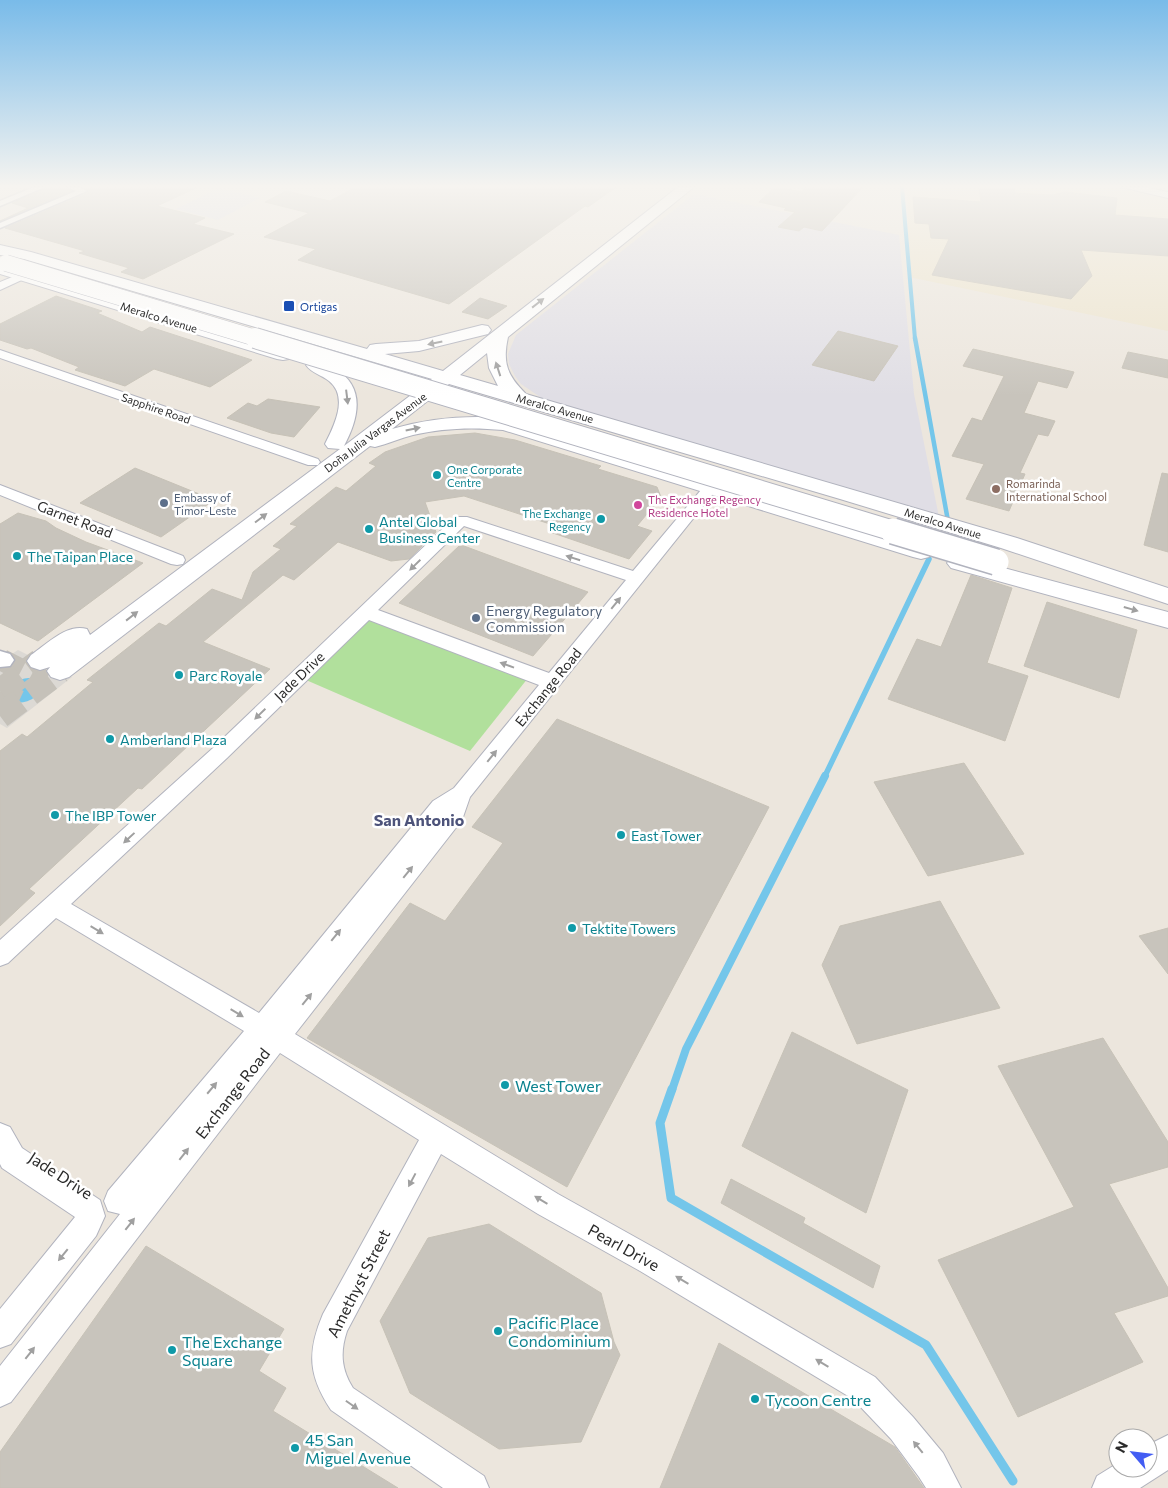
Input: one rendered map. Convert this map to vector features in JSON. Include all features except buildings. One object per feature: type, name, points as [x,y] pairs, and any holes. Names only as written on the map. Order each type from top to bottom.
[{"type":"main road","name":"Doña Julia Vargas Avenue","points":[[343,447],[313,462],[177,560],[50,666],[343,447],[491,332],[583,256]]},
{"type":"main road","name":"Doña Julia Vargas Avenue","points":[[491,332],[594,256]]},
{"type":"main road","name":"Meralco Avenue","points":[[5,266],[33,257],[341,346]]},
{"type":"main road","name":"Meralco Avenue","points":[[5,266],[311,363],[426,383],[505,424],[989,573],[1094,598],[1168,620]]},
{"type":"main road","name":"Meralco Avenue","points":[[5,266],[998,557],[1106,577]]},
{"type":"main road","points":[[491,332],[498,371],[504,381],[523,399],[514,403],[499,402],[426,383],[364,361],[341,346],[375,349],[400,348],[491,332]]},
{"type":"main road","points":[[311,363],[325,363],[337,358],[341,346]]},
{"type":"main road","points":[[311,363],[342,382],[347,394],[343,447],[418,428],[468,422],[505,424]]},
{"type":"main road","name":"Meralco Avenue","points":[[523,399],[1009,543],[1106,577],[1168,596]]},
{"type":"main road","points":[[559,440],[554,432],[556,426],[566,420],[584,417]]},
{"type":"main road","name":"Meralco Avenue","points":[[998,557],[1094,598]]},
{"type":"street","name":"Sapphire Road","points":[[0,354],[313,462]]},
{"type":"street","name":"Exchange Road","points":[[118,1201],[269,1033],[454,814],[461,794],[711,487]]},
{"type":"street","name":"Garnet Road","points":[[0,490],[177,560]]},
{"type":"street","name":"Jade Drive","points":[[0,955],[220,753],[461,520],[636,578]]},
{"type":"street","points":[[366,612],[552,682]]},
{"type":"street","name":"Pearl Drive","points":[[55,906],[269,1033],[435,1137],[864,1388],[902,1428],[932,1465],[944,1488]]},
{"type":"street","name":"Exchange Road","points":[[0,1391],[154,1193],[269,1033]]},
{"type":"street","name":"Jade Drive","points":[[0,1136],[96,1198],[106,1202],[154,1193]]},
{"type":"street","name":"Jade Drive","points":[[0,1136],[12,1158],[90,1210],[91,1216],[86,1226],[0,1333]]},
{"type":"street","name":"Amethyst Street","points":[[435,1137],[334,1325],[328,1341],[326,1366],[332,1385],[342,1399],[472,1488]]},
{"type":"street","points":[[1109,1488],[1125,1478]]},
{"type":"shaded area","points":[[615,256],[901,256],[914,394],[939,517],[546,401],[521,384],[509,364],[508,354],[516,335]]},
{"type":"shaded area","points":[[909,256],[1168,256],[1168,331],[909,277]]},
{"type":"shaded area","points":[[18,650],[72,677],[7,728],[0,724],[0,662]]},
{"type":"green space","points":[[369,618],[528,678],[470,751],[306,680]]},
{"type":"water","points":[[27,678],[36,678],[42,683],[39,694],[35,697],[18,703],[7,699],[6,692],[15,682]]},
{"type":"waterway","points":[[908,256],[915,339]]},
{"type":"waterway","points":[[915,338],[948,521]]},
{"type":"waterway","points":[[824,777],[929,559]]},
{"type":"waterway","points":[[672,1090],[686,1049],[824,777]]},
{"type":"waterway","points":[[672,1089],[660,1123],[671,1198],[926,1345],[1013,1481]]},
{"type":"tunnel","points":[[2,660],[45,682]]},
{"type":"tunnel","points":[[0,691],[40,661]]},
{"type":"tunnel","points":[[0,716],[60,671]]},
{"type":"tunnel","points":[[0,692],[19,701]]},
{"type":"place","name":"Ortigas","points":[[289,306]]},
{"type":"place","name":"One Corporate Centre","points":[[437,475]]},
{"type":"place","name":"Romarinda International School","points":[[996,489]]},
{"type":"place","name":"Embassy of Timor-Leste","points":[[164,503]]},
{"type":"place","name":"The Exchange Regency Residence Hotel","points":[[638,505]]},
{"type":"place","name":"The Exchange Regency","points":[[601,519]]},
{"type":"place","name":"Antel Global Business Center","points":[[369,529]]},
{"type":"place","name":"The Taipan Place","points":[[17,556]]},
{"type":"place","name":"Energy Regulatory Commission","points":[[476,618]]},
{"type":"place","name":"Parc Royale","points":[[179,675]]},
{"type":"place","name":"Amberland Plaza","points":[[110,739]]},
{"type":"place","name":"The IBP Tower","points":[[55,815]]},
{"type":"place","name":"East Tower","points":[[621,835]]},
{"type":"place","name":"Tektite Towers","points":[[572,928]]},
{"type":"place","name":"West Tower","points":[[505,1085]]},
{"type":"place","name":"Pacific Place Condominium","points":[[498,1331]]},
{"type":"place","name":"The Exchange Square","points":[[172,1350]]},
{"type":"place","name":"Tycoon Centre","points":[[755,1399]]},
{"type":"place","name":"45 San Miguel Avenue","points":[[295,1448]]},
{"type":"district","name":"San Antonio","points":[[419,819]]}]
